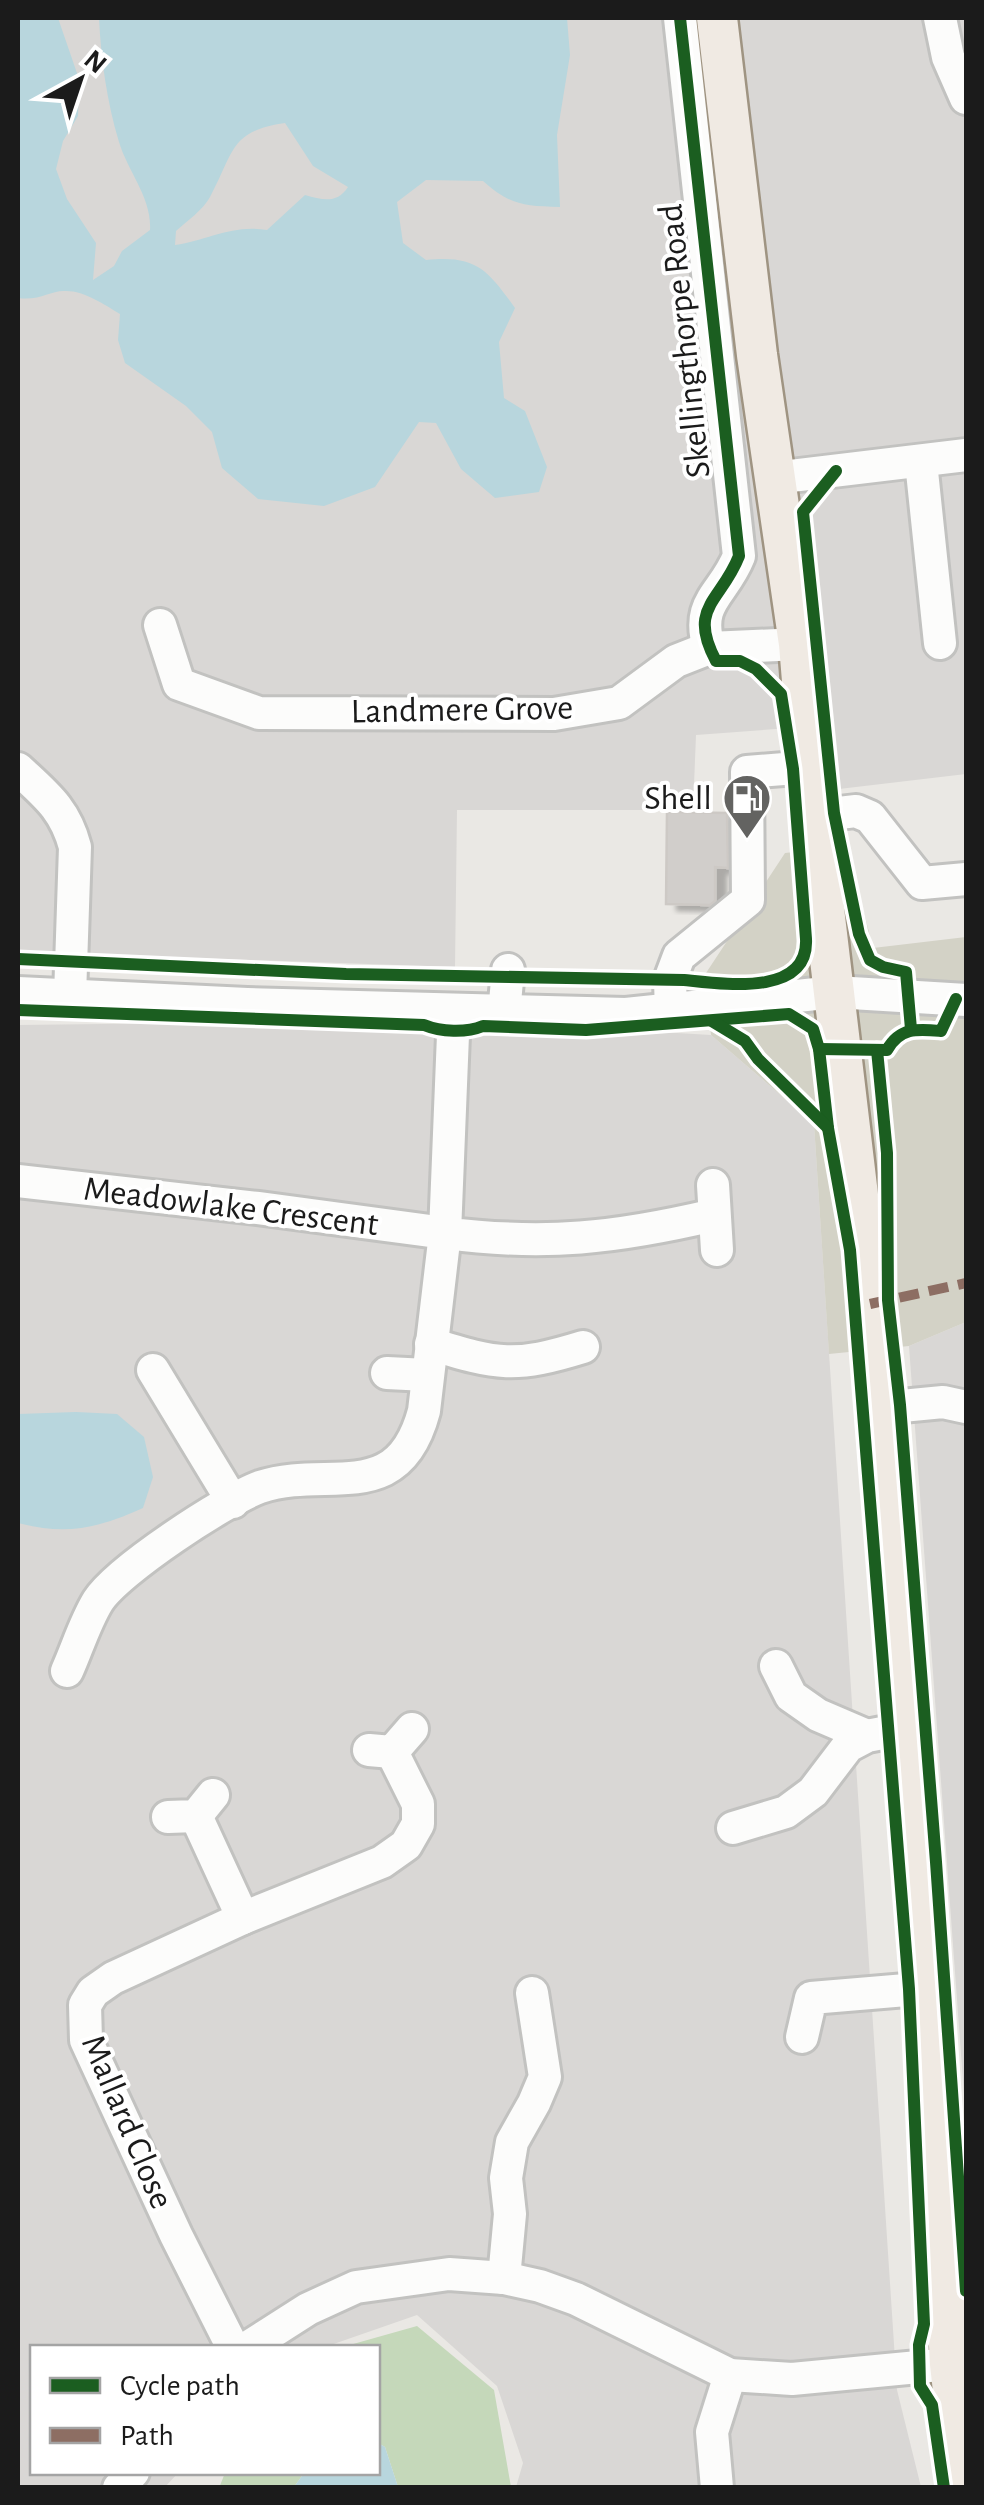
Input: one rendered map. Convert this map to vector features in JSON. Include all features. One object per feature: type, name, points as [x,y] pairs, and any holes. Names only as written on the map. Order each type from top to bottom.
[{"type":"main road","name":"Skellingthorpe Road","points":[[717,18],[774,478],[799,644],[813,816],[881,1408],[930,1988],[954,2144],[950,2364],[964,2488]]},
{"type":"street","name":"Skellingthorpe Road","points":[[680,18],[739,556],[730,579],[705,609],[709,648]]},
{"type":"street","points":[[940,18],[948,57],[966,98]]},
{"type":"street","points":[[774,478],[966,454]]},
{"type":"street","points":[[921,462],[940,644]]},
{"type":"street","name":"Landmere Grove","points":[[160,624],[179,684],[259,713],[554,714],[619,703],[676,661],[709,648]]},
{"type":"street","points":[[709,648],[799,644]]},
{"type":"street","points":[[672,1012],[670,980],[679,956],[748,900],[747,772],[809,767]]},
{"type":"street","points":[[18,769],[54,802],[69,824],[75,847],[70,996]]},
{"type":"street","points":[[813,816],[856,812],[870,817],[922,883],[966,879]]},
{"type":"street","points":[[504,1013],[508,970]]},
{"type":"street","points":[[18,993],[504,1013],[672,1012],[835,992],[966,1000]]},
{"type":"street","points":[[67,1671],[99,1600],[134,1564],[258,1488],[284,1481],[346,1480],[391,1466],[408,1451],[419,1432],[445,1233],[454,1010]]},
{"type":"street","name":"Meadowlake Crescent","points":[[18,1181],[510,1241],[588,1238],[648,1230],[714,1200],[717,1250]]},
{"type":"street","points":[[387,1373],[429,1360],[477,1359],[508,1364],[548,1358],[582,1347]]},
{"type":"street","points":[[149,1364],[232,1502]]},
{"type":"street","points":[[881,1408],[943,1402],[966,1407]]},
{"type":"street","points":[[776,1666],[790,1696],[818,1715],[868,1736]]},
{"type":"street","points":[[733,1828],[786,1812],[812,1792],[848,1746],[868,1736],[908,1728]]},
{"type":"street","name":"Mallard Close","points":[[231,2345],[86,2040],[84,2005],[93,1992],[114,1978],[243,1918],[382,1862],[406,1845],[418,1824],[418,1804],[391,1744]]},
{"type":"street","points":[[193,1810],[243,1918]]},
{"type":"street","points":[[504,2278],[510,2214],[506,2178],[512,2142],[545,2077],[532,1986]]},
{"type":"street","points":[[802,2037],[811,1998],[930,1988]]},
{"type":"street","points":[[252,2345],[308,2309],[356,2287],[449,2274],[504,2278],[540,2286],[576,2299],[730,2375],[792,2379],[950,2364]]},
{"type":"street","points":[[717,2488],[712,2432],[730,2375]]},
{"type":"shaded area","points":[[18,18],[966,18],[966,774],[839,789],[830,725],[696,735],[693,810],[457,810],[455,967],[18,952]]},
{"type":"shaded area","points":[[847,846],[873,948],[966,937],[966,1322],[909,1346],[829,1354],[814,1124],[711,1035],[706,973],[785,853]]},
{"type":"shaded area","points":[[455,1020],[711,1035],[814,1124],[897,2390],[921,2487],[516,2487],[523,2463],[497,2386],[417,2315],[331,2345],[30,2345],[30,2475],[176,2475],[165,2487],[18,2488],[18,1025]]},
{"type":"shaded area","points":[[966,1322],[966,2122],[909,1346]]},
{"type":"green space","points":[[417,2326],[494,2390],[511,2487],[398,2487],[385,2447],[380,2444],[380,2345],[350,2345]]},
{"type":"green space","points":[[224,2475],[303,2475],[294,2487],[219,2488]]},
{"type":"water","points":[[18,18],[58,18],[79,79],[78,116],[63,141],[56,169],[67,199],[96,243],[93,280],[114,266],[122,251],[150,230],[147,207],[123,153],[111,112],[99,18],[567,18],[570,55],[557,135],[560,207],[518,203],[483,181],[426,180],[397,202],[403,243],[426,260],[457,260],[479,268],[515,308],[499,342],[504,398],[525,411],[547,467],[539,492],[495,498],[461,469],[436,423],[419,422],[375,487],[324,506],[258,499],[222,468],[212,432],[186,406],[125,363],[118,340],[120,314],[80,293],[60,291],[18,298]],"holes":[[[285,123],[313,166],[348,187],[334,198],[305,195],[267,230],[232,231],[175,245],[176,231],[207,202],[235,146],[253,132]]]},
{"type":"water","points":[[18,1414],[117,1414],[144,1437],[153,1477],[143,1508],[82,1528],[52,1529],[18,1523]]},
{"type":"water","points":[[380,2444],[385,2447],[398,2487],[294,2487],[303,2475],[380,2475]]},
{"type":"building","points":[[667,812],[727,813],[728,868],[715,867],[715,901],[710,905],[666,904]]},
{"type":"marked path","points":[[870,1304],[966,1283]]},
{"type":"cycle path","points":[[18,959],[346,974],[741,984],[779,979],[794,970],[803,958],[806,939],[793,769],[781,694],[756,669],[740,661],[716,661],[705,628],[710,606],[739,556],[680,18]]},
{"type":"cycle path","points":[[836,471],[803,512],[834,813],[859,934],[870,960],[906,972],[911,1029]]},
{"type":"cycle path","points":[[819,1049],[887,1050],[903,1033],[941,1031],[956,999]]},
{"type":"cycle path","points":[[18,1010],[424,1025],[454,1031],[483,1026],[586,1030],[789,1014],[813,1029],[850,1250],[909,1989],[924,2324],[919,2345],[920,2386],[932,2405],[944,2488]]},
{"type":"cycle path","points":[[712,1021],[745,1041],[758,1059],[828,1128]]},
{"type":"cycle path","points":[[877,1050],[887,1153],[888,1300],[900,1405],[936,1862],[966,2291]]},
{"type":"place","name":"Shell","points":[[747,840]]}]
